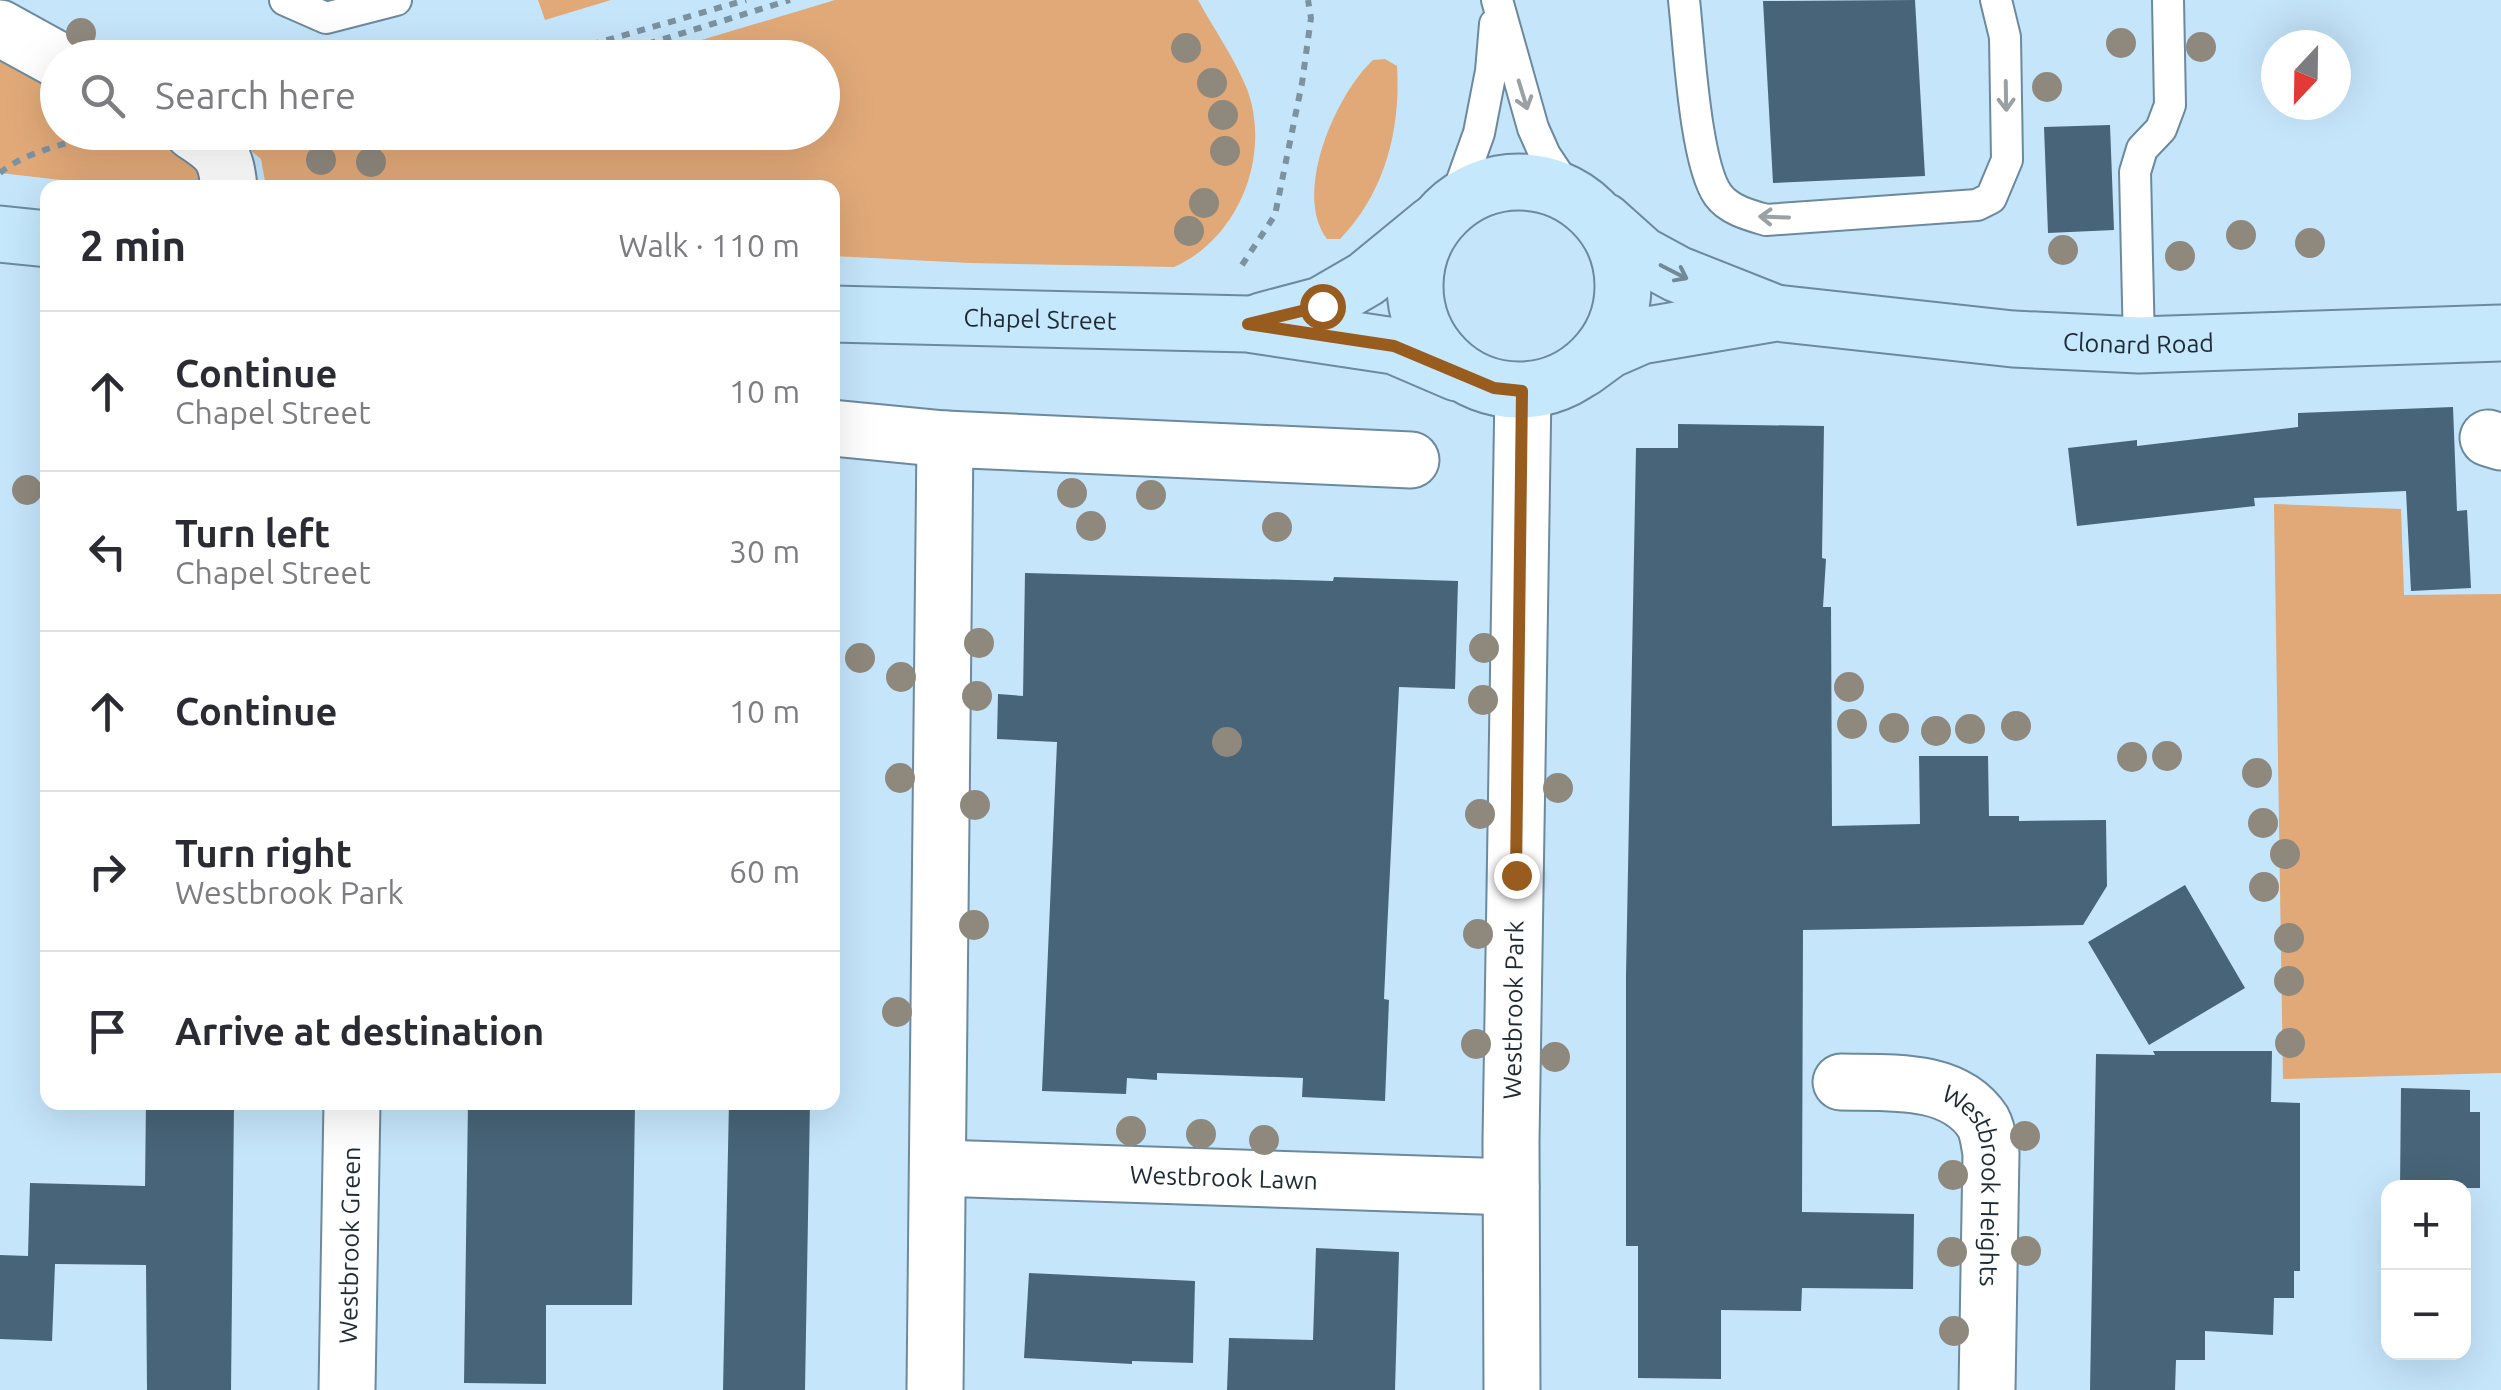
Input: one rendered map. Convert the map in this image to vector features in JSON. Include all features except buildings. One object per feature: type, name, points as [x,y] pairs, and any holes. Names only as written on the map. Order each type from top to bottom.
[{"type":"main road","points":[[1504,182],[1541,183],[1584,205],[1613,239],[1622,265],[1623,294],[1617,323],[1603,348],[1583,369],[1554,384],[1522,391],[1494,388],[1467,378],[1439,355],[1421,325],[1413,290],[1417,256],[1444,213],[1477,189],[1504,182]]},
{"type":"main road","name":"Clonard Road","points":[[1584,205],[1642,255],[1677,274],[1776,313],[2014,339],[2139,344],[2501,334]]},
{"type":"main road","name":"Chapel Street","points":[[1248,324],[1322,306],[1366,279],[1444,213]]},
{"type":"main road","points":[[0,234],[40,239]]},
{"type":"main road","name":"Clonard Road","points":[[1583,369],[1610,350],[1642,336],[1776,313]]},
{"type":"main road","name":"Chapel Street","points":[[840,314],[1248,324],[1394,346],[1467,378]]},
{"type":"street","points":[[0,28],[40,50]]},
{"type":"street","points":[[213,150],[226,162],[228,180]]},
{"type":"street","name":"Westbrook Park","points":[[1512,1390],[1511,1187],[1522,391]]},
{"type":"street","points":[[840,429],[945,439],[1411,460]]},
{"type":"street","points":[[935,1390],[945,439]]},
{"type":"street","name":"Westbrook Heights","points":[[1842,1082],[1900,1082],[1938,1090],[1968,1104],[1985,1125],[1991,1154],[1987,1390]]},
{"type":"street","name":"Westbrook Green","points":[[347,1390],[352,1110]]},
{"type":"street","name":"Westbrook Lawn","points":[[939,1168],[1511,1187]]},
{"type":"lane","points":[[285,0],[326,18],[396,0]]},
{"type":"lane","points":[[1497,0],[1545,155],[1584,205]]},
{"type":"lane","points":[[1444,213],[1479,134],[1491,71],[1497,0]]},
{"type":"lane","points":[[1684,0],[1704,164],[1719,196],[1741,212],[1766,220],[1976,205],[1991,198],[2007,160],[2005,37],[1996,0]]},
{"type":"lane","points":[[2139,344],[2135,172],[2142,149],[2161,129],[2170,105],[2168,0]]},
{"type":"path","points":[[607,40],[746,0]]},
{"type":"path","points":[[660,40],[790,0]]},
{"type":"path","points":[[1233,270],[1257,248],[1275,215],[1302,83],[1311,18],[1308,0]]},
{"type":"path","points":[[0,173],[8,166],[52,150]]},
{"type":"shaded area","points":[[538,0],[611,0],[545,20]]},
{"type":"shaded area","points":[[835,0],[1198,0],[1247,89],[1254,115],[1252,167],[1244,193],[1216,237],[1174,267],[840,256],[840,180],[265,180],[261,159],[250,150],[840,150],[840,40],[702,40]]},
{"type":"shaded area","points":[[0,55],[40,76],[40,150],[183,150],[196,165],[201,180],[61,180],[0,173]]},
{"type":"shaded area","points":[[1385,59],[1397,66],[1398,90],[1387,159],[1356,221],[1340,239],[1327,239],[1317,220],[1314,197],[1323,145],[1345,96],[1359,76],[1373,60]]},
{"type":"shaded area","points":[[2274,504],[2401,509],[2404,595],[2501,594],[2501,1073],[2283,1079]]},
{"type":"route","points":[[1322,306],[1248,324],[1394,346],[1494,388],[1522,391],[1516,875]]}]
